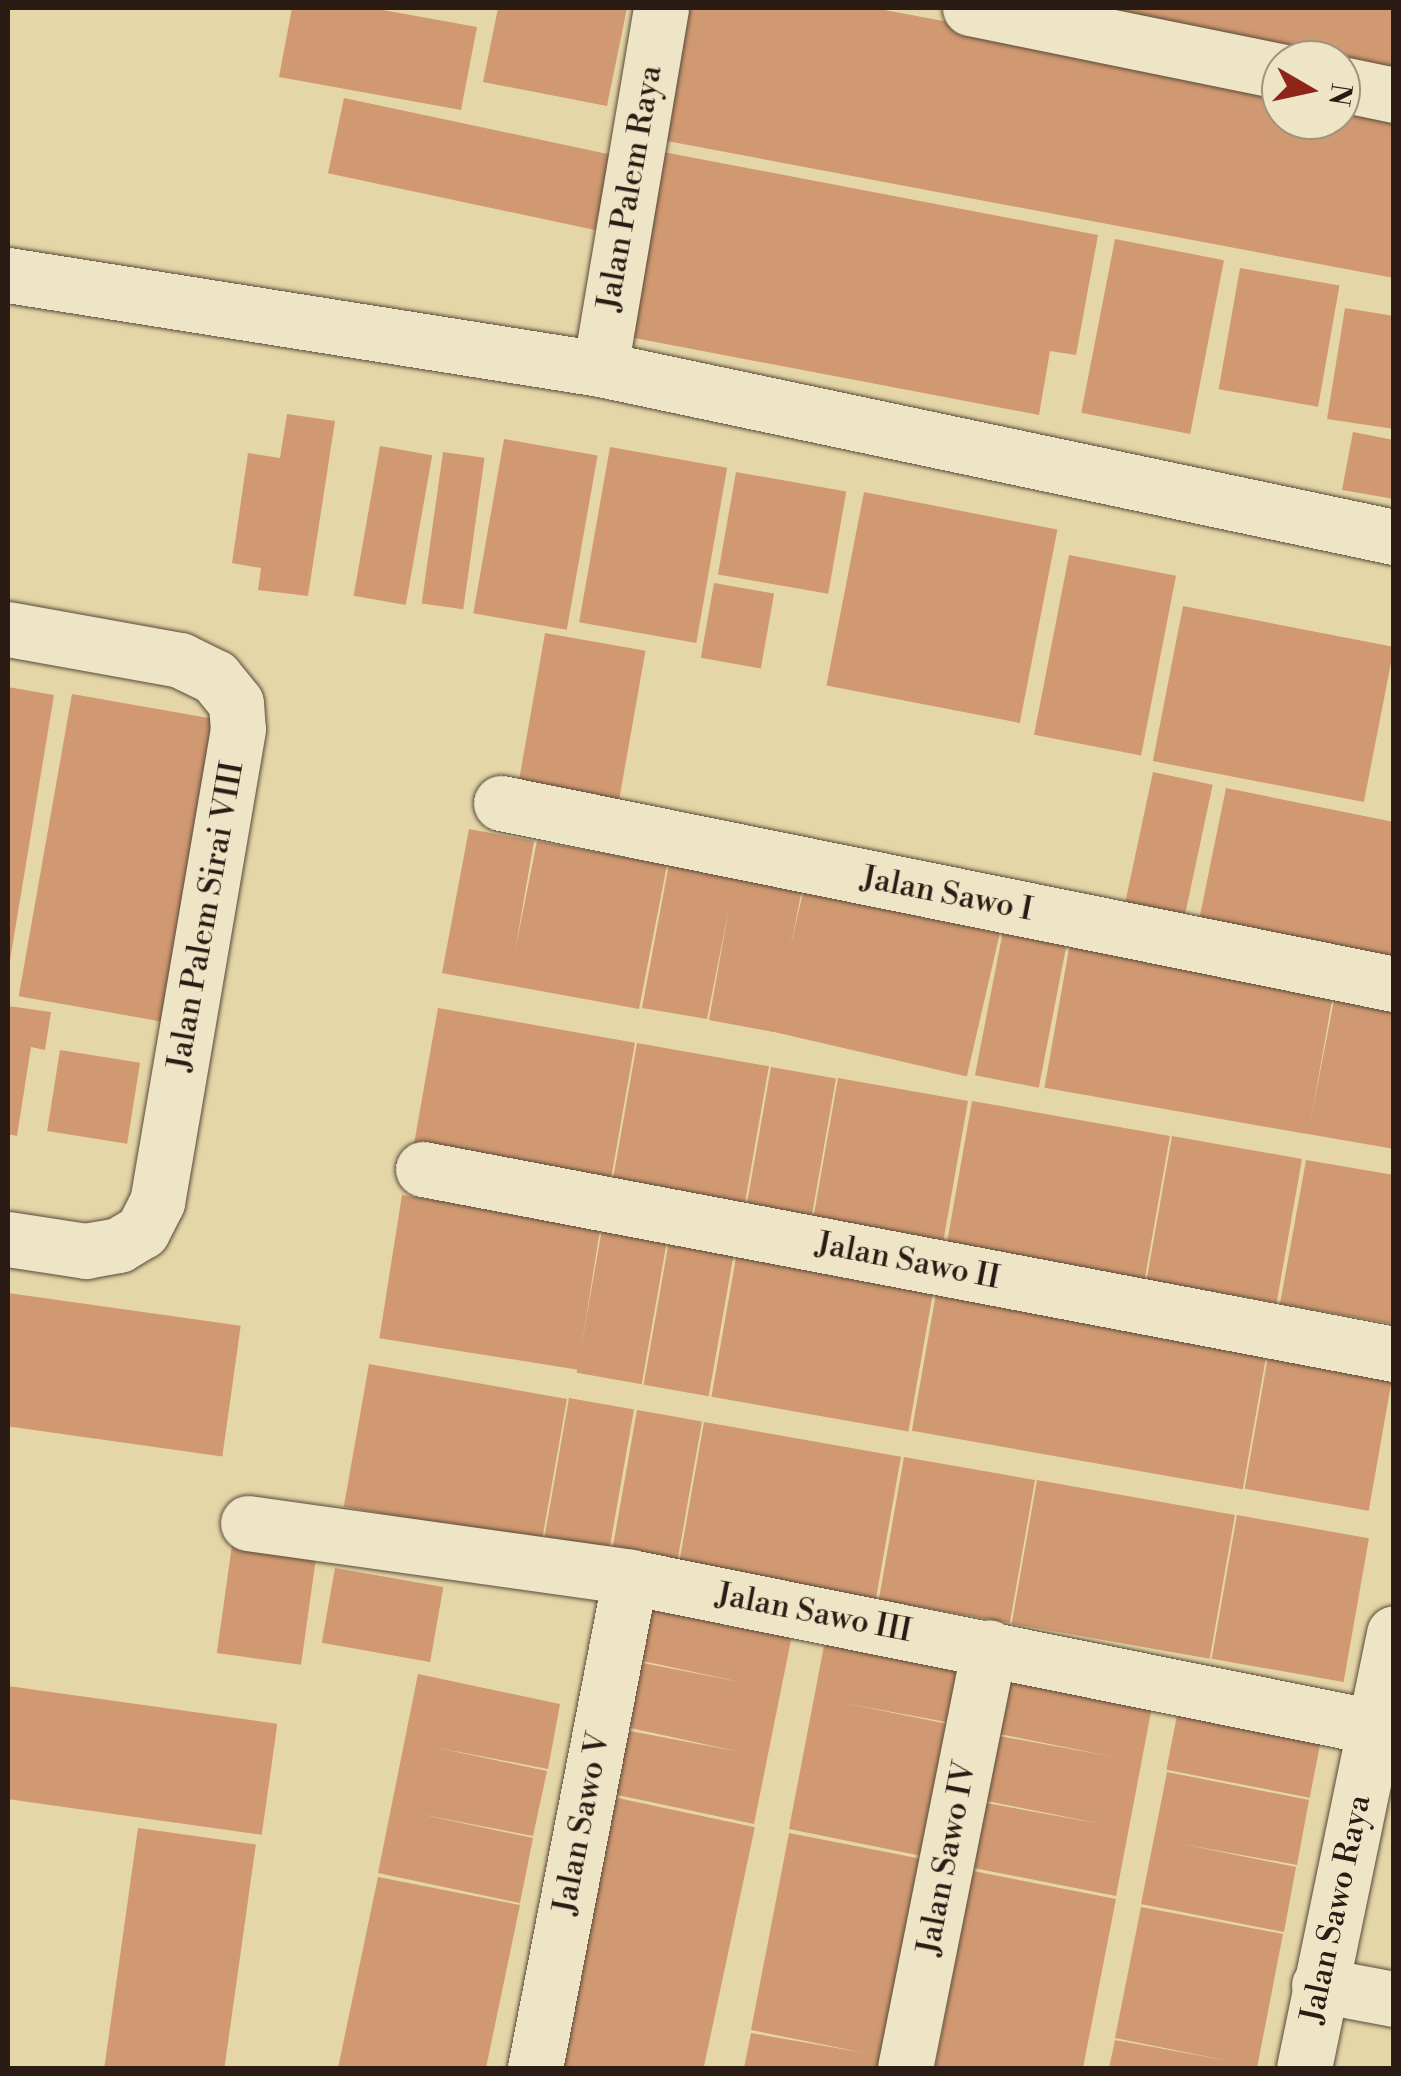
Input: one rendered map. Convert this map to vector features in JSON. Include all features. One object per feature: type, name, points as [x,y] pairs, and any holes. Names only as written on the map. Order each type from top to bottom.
[{"type":"street","name":"Jalan Palem Raya","points":[[600,369],[661,8]]},
{"type":"street","points":[[970,8],[1261,68]]},
{"type":"street","points":[[1361,88],[1394,94]]},
{"type":"street","points":[[25,280],[600,369],[1394,537]]},
{"type":"street","name":"Jalan Palem Sirai VIII","points":[[8,629],[180,660],[215,678],[236,704],[238,729],[157,1202],[142,1231],[119,1246],[86,1251],[8,1239]]},
{"type":"street","name":"Jalan Sawo I","points":[[501,803],[1394,984]]},
{"type":"street","name":"Jalan Sawo II","points":[[423,1169],[1394,1354]]},
{"type":"street","name":"Jalan Sawo III","points":[[248,1523],[630,1577],[990,1647],[1374,1728]]},
{"type":"street","name":"Jalan Sawo V","points":[[534,2068],[630,1577]]},
{"type":"street","name":"Jalan Sawo Raya","points":[[1304,2068],[1394,1633]]},
{"type":"street","name":"Jalan Sawo IV","points":[[905,2068],[990,1647]]},
{"type":"street","points":[[1319,1985],[1394,1999]]},
{"type":"building","points":[[292,8],[372,8],[477,27],[461,110],[279,77]]},
{"type":"building","points":[[498,8],[627,8],[607,106],[483,82]]},
{"type":"building","points":[[675,8],[874,8],[1261,80],[1261,140],[1361,140],[1361,99],[1394,105],[1394,278],[651,138]]},
{"type":"building","points":[[1084,8],[1394,8],[1394,70],[1361,64],[1361,40],[1261,40],[1261,44]]},
{"type":"building","points":[[344,98],[611,155],[595,230],[328,173]]},
{"type":"building","points":[[658,151],[1098,235],[1076,355],[1050,351],[1039,415],[624,336]]},
{"type":"building","points":[[1115,239],[1224,260],[1190,434],[1081,413]]},
{"type":"building","points":[[1240,268],[1339,286],[1318,407],[1219,389]]},
{"type":"building","points":[[1345,308],[1394,316],[1394,429],[1327,419]]},
{"type":"building","points":[[287,414],[335,421],[308,596],[258,590],[261,568],[232,563],[248,453],[280,458]]},
{"type":"building","points":[[1353,432],[1394,440],[1394,499],[1342,490]]},
{"type":"building","points":[[504,439],[598,455],[567,630],[473,613]]},
{"type":"building","points":[[380,446],[432,455],[406,605],[354,596]]},
{"type":"building","points":[[610,447],[727,468],[696,643],[579,622]]},
{"type":"building","points":[[443,452],[485,458],[463,609],[422,604]]},
{"type":"building","points":[[736,472],[846,491],[828,594],[718,574]]},
{"type":"building","points":[[864,492],[1057,530],[1020,723],[826,685]]},
{"type":"building","points":[[1069,555],[1176,576],[1141,755],[1034,735]]},
{"type":"building","points":[[714,583],[774,594],[761,668],[701,658]]},
{"type":"building","points":[[1183,606],[1394,647],[1364,802],[1153,761]]},
{"type":"building","points":[[545,633],[645,651],[616,816],[516,798]]},
{"type":"building","points":[[8,687],[54,695],[10,960],[8,960]]},
{"type":"building","points":[[72,694],[219,720],[165,1022],[19,996]]},
{"type":"building","points":[[1153,772],[1213,785],[1182,928],[1122,916]]},
{"type":"building","points":[[1226,788],[1394,822],[1394,968],[1197,930]]},
{"type":"building","points":[[469,829],[534,841],[515,951],[537,841],[667,865],[639,1009],[442,973]]},
{"type":"building","points":[[669,864],[802,889],[774,1032],[709,1020],[729,908],[707,1019],[642,1008]]},
{"type":"building","points":[[804,888],[1000,933],[967,1076],[771,1031]]},
{"type":"building","points":[[1003,931],[1067,943],[1039,1088],[975,1075]]},
{"type":"building","points":[[1070,943],[1334,990],[1308,1134],[1044,1088]]},
{"type":"building","points":[[1336,990],[1394,1001],[1394,1149],[1308,1134]]},
{"type":"building","points":[[8,1006],[51,1012],[45,1050],[31,1047],[17,1136],[8,1134]]},
{"type":"building","points":[[438,1008],[635,1043],[610,1187],[413,1152]]},
{"type":"building","points":[[637,1043],[769,1066],[744,1210],[612,1187]]},
{"type":"building","points":[[60,1050],[140,1063],[127,1144],[47,1131]]},
{"type":"building","points":[[771,1067],[836,1078],[811,1222],[746,1211]]},
{"type":"building","points":[[838,1078],[968,1101],[942,1246],[812,1223]]},
{"type":"building","points":[[972,1101],[1170,1136],[1145,1280],[947,1245]]},
{"type":"building","points":[[1172,1136],[1302,1159],[1277,1303],[1147,1280]]},
{"type":"building","points":[[1306,1160],[1394,1175],[1394,1324],[1280,1304]]},
{"type":"building","points":[[402,1195],[601,1226],[578,1370],[379,1338]]},
{"type":"building","points":[[602,1229],[667,1240],[642,1384],[577,1373]]},
{"type":"building","points":[[669,1241],[734,1252],[709,1396],[644,1385]]},
{"type":"building","points":[[737,1252],[934,1287],[908,1431],[711,1397]]},
{"type":"building","points":[[937,1288],[1268,1346],[1243,1489],[912,1431]]},
{"type":"building","points":[[8,1293],[241,1326],[222,1456],[8,1426]]},
{"type":"building","points":[[1270,1345],[1394,1367],[1369,1511],[1245,1489]]},
{"type":"building","points":[[369,1364],[567,1399],[542,1542],[344,1507]]},
{"type":"building","points":[[569,1398],[634,1409],[609,1553],[544,1542]]},
{"type":"building","points":[[637,1410],[702,1421],[677,1565],[612,1554]]},
{"type":"building","points":[[704,1422],[901,1457],[876,1601],[679,1566]]},
{"type":"building","points":[[904,1457],[1035,1480],[1010,1623],[879,1600]]},
{"type":"building","points":[[1037,1480],[1235,1515],[1210,1659],[1012,1624]]},
{"type":"building","points":[[1237,1515],[1369,1538],[1344,1682],[1212,1659]]},
{"type":"building","points":[[232,1545],[316,1557],[301,1665],[217,1653]]},
{"type":"building","points":[[335,1568],[443,1587],[430,1662],[322,1643]]},
{"type":"building","points":[[651,1595],[794,1625],[754,1824],[613,1794],[625,1730],[740,1752],[626,1727],[638,1662],[745,1683],[638,1660]]},
{"type":"building","points":[[827,1630],[970,1657],[957,1724],[844,1703],[958,1726],[932,1858],[789,1829]]},
{"type":"building","points":[[1011,1669],[1154,1696],[1116,1896],[974,1868],[986,1803],[1101,1824],[987,1801],[999,1736],[1114,1757],[1000,1734]]},
{"type":"building","points":[[418,1674],[560,1704],[548,1769],[433,1747],[547,1771],[533,1836],[419,1814],[533,1838],[520,1903],[378,1873]]},
{"type":"building","points":[[8,1686],[277,1724],[262,1835],[8,1799]]},
{"type":"building","points":[[1179,1705],[1322,1733],[1310,1798],[1166,1770]]},
{"type":"building","points":[[1167,1772],[1309,1800],[1297,1865],[1182,1844],[1296,1867],[1284,1932],[1141,1904]]},
{"type":"building","points":[[613,1797],[755,1827],[704,2068],[556,2067]]},
{"type":"building","points":[[138,1828],[256,1845],[224,2068],[104,2068]]},
{"type":"building","points":[[789,1833],[932,1861],[891,2068],[744,2068],[751,2033],[865,2053],[751,2030]]},
{"type":"building","points":[[973,1871],[1116,1899],[1083,2068],[935,2068]]},
{"type":"building","points":[[378,1877],[520,1905],[486,2068],[338,2068]]},
{"type":"building","points":[[1141,1907],[1283,1934],[1257,2068],[1109,2068],[1115,2040],[1229,2061],[1115,2038]]}]
